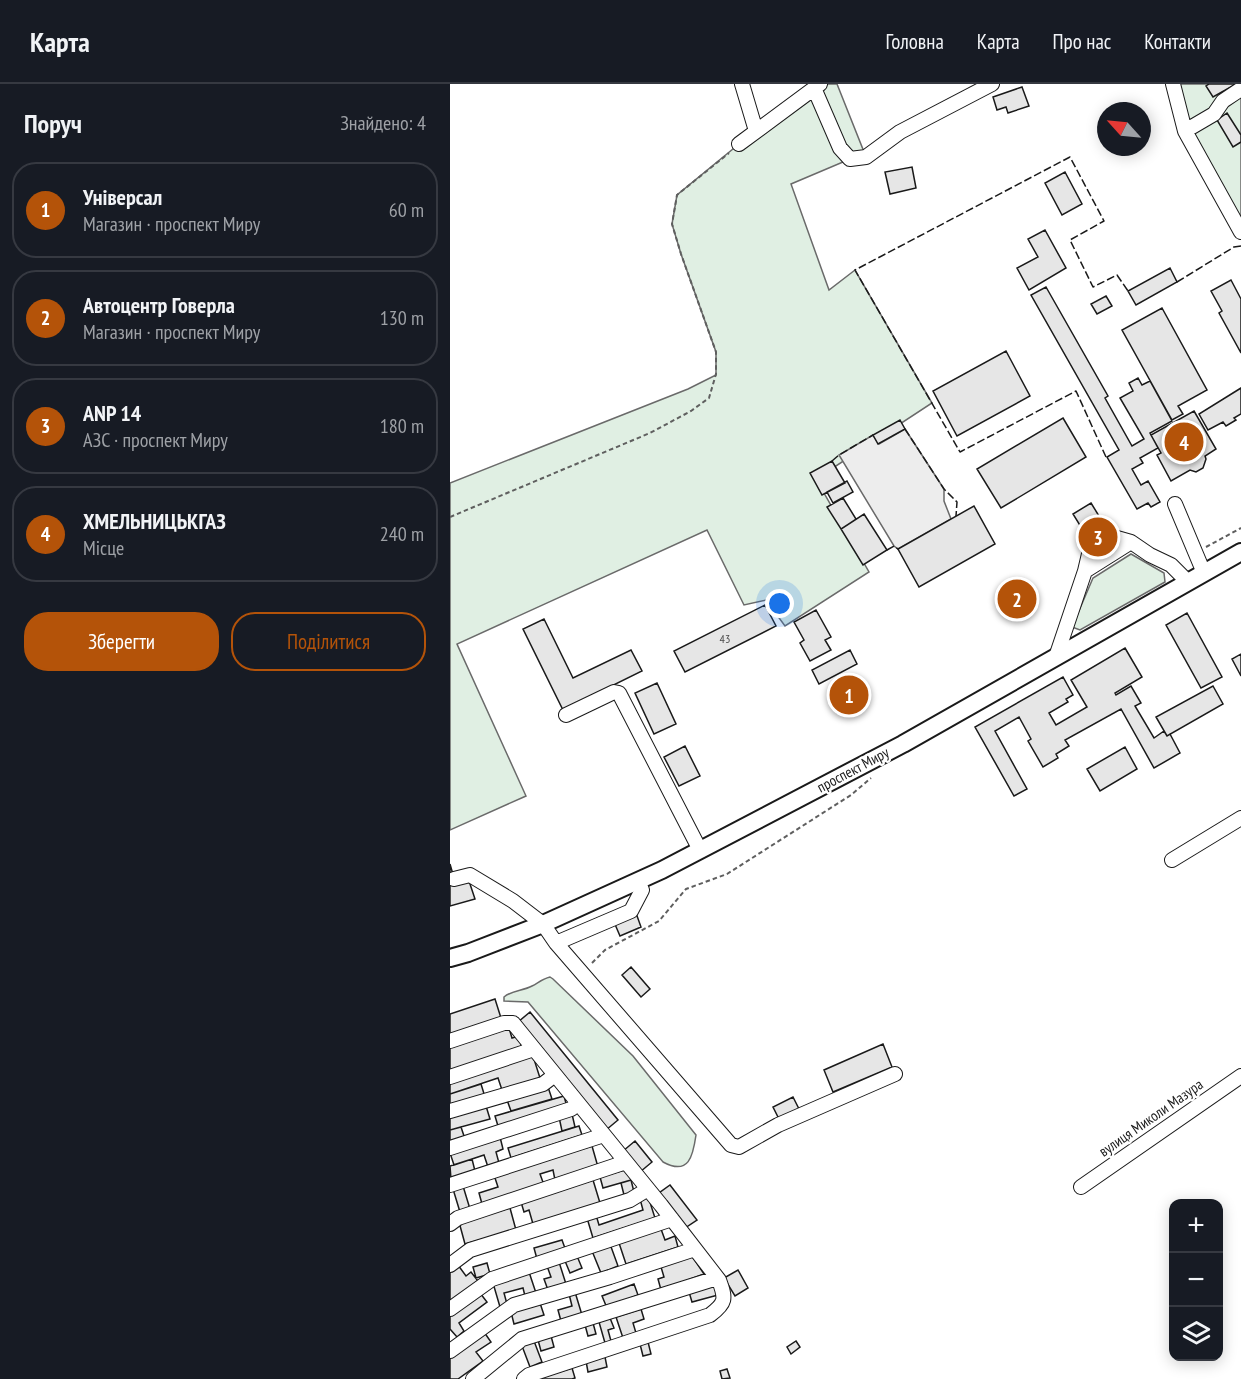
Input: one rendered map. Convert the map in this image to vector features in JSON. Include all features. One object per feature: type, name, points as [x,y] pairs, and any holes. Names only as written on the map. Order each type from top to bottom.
[{"type":"main road","name":"проспект Миру","points":[[450,958],[543,924],[700,850],[903,744],[1241,552]]},
{"type":"street","points":[[742,84],[756,131]]},
{"type":"street","points":[[739,144],[817,86],[840,148],[850,159],[867,157],[900,132],[992,84]]},
{"type":"street","points":[[1173,84],[1185,131],[1241,232]]},
{"type":"street","points":[[1185,131],[1214,114],[1223,101],[1241,89]]},
{"type":"street","points":[[1175,504],[1204,573]]},
{"type":"street","points":[[1056,657],[1098,537],[1131,542],[1171,565],[1188,582]]},
{"type":"street","points":[[1085,571],[1131,542]]},
{"type":"street","points":[[566,715],[614,692],[619,693],[700,850]]},
{"type":"street","points":[[1172,860],[1241,818]]},
{"type":"street","points":[[454,879],[470,875],[513,901],[543,924],[556,943],[731,1145],[739,1147],[778,1125],[894,1074]]},
{"type":"street","points":[[556,943],[631,911],[642,890],[638,881]]},
{"type":"street","points":[[450,1041],[504,1023],[513,1023],[672,1219],[717,1278],[724,1293],[720,1307],[710,1316],[528,1375],[524,1379]]},
{"type":"street","points":[[450,1077],[534,1049]]},
{"type":"street","points":[[450,1111],[543,1084],[555,1075]]},
{"type":"street","name":"вулиця Миколи Мазура","points":[[1080,1188],[1241,1076]]},
{"type":"street","points":[[450,1148],[571,1109],[578,1104]]},
{"type":"street","points":[[450,1185],[604,1135]]},
{"type":"street","points":[[453,1221],[626,1162]]},
{"type":"street","points":[[450,1265],[470,1250],[630,1200],[648,1189]]},
{"type":"street","points":[[450,1309],[492,1278],[672,1219]]},
{"type":"street","points":[[450,1351],[514,1305],[695,1249]]},
{"type":"street","points":[[473,1379],[522,1339],[717,1278]]},
{"type":"path","points":[[450,517],[650,433],[691,411],[709,398],[716,375],[716,352],[672,224],[678,195],[739,144]]},
{"type":"path","points":[[582,973],[605,950],[659,921],[686,889],[727,874],[851,795],[876,774]]},
{"type":"green space","points":[[820,84],[837,84],[866,157],[850,159],[791,184],[829,290],[855,270],[932,403],[816,479],[869,572],[785,626],[766,600],[744,605],[707,530],[457,644],[526,796],[450,830],[450,483],[688,389],[716,375],[716,352],[672,224],[677,195],[739,144]]},
{"type":"green space","points":[[1178,84],[1241,84],[1241,222],[1190,129]]},
{"type":"green space","points":[[1131,554],[1164,573],[1165,582],[1080,630],[1072,627],[1093,578]]},
{"type":"green space","points":[[550,977],[633,1056],[696,1135],[691,1156],[684,1165],[672,1166],[663,1162],[528,1002],[504,1001],[507,995],[529,988]]},
{"type":"shaded area","points":[[905,429],[944,489],[944,501],[951,519],[898,549],[839,455],[873,435],[879,444]]},
{"type":"building","points":[[1236,84],[1213,97],[1206,86]]},
{"type":"building","points":[[1022,87],[1029,106],[1008,113],[1006,107],[997,110],[993,97]]},
{"type":"building","points":[[1227,113],[1241,135],[1241,142],[1233,147],[1217,120]]},
{"type":"building","points":[[912,167],[916,188],[890,194],[885,172]]},
{"type":"building","points":[[1065,172],[1082,204],[1062,215],[1045,183]]},
{"type":"building","points":[[1045,230],[1066,268],[1029,290],[1017,268],[1038,257],[1028,239]]},
{"type":"building","points":[[1170,268],[1177,282],[1136,305],[1128,291]]},
{"type":"building","points":[[1231,280],[1241,299],[1241,353],[1219,313],[1222,311],[1211,291]]},
{"type":"building","points":[[1046,287],[1108,396],[1105,398],[1132,446],[1144,439],[1120,398],[1133,391],[1129,383],[1138,378],[1142,385],[1150,381],[1172,421],[1150,433],[1158,448],[1140,458],[1143,463],[1132,469],[1141,485],[1148,481],[1160,502],[1151,507],[1148,503],[1137,509],[1107,457],[1119,450],[1031,295]]},
{"type":"building","points":[[1106,296],[1112,306],[1097,314],[1091,304]]},
{"type":"building","points":[[1162,308],[1207,390],[1178,406],[1183,414],[1172,420],[1122,330]]},
{"type":"building","points":[[1006,351],[1030,396],[957,436],[933,391]]},
{"type":"building","points":[[1241,388],[1241,414],[1226,426],[1223,422],[1208,430],[1199,414]]},
{"type":"building","points":[[1194,411],[1216,449],[1205,456],[1203,468],[1196,472],[1190,470],[1171,481],[1157,455],[1161,453],[1151,435]]},
{"type":"building","points":[[1063,418],[1086,457],[1001,508],[977,469]]},
{"type":"building","points":[[900,420],[905,429],[878,444],[873,435]]},
{"type":"building","points":[[832,461],[845,483],[822,495],[810,473]]},
{"type":"building","points":[[847,481],[853,492],[833,503],[827,492]]},
{"type":"building","points":[[843,498],[856,519],[841,529],[827,507]]},
{"type":"building","points":[[1091,503],[1099,516],[1081,527],[1073,514]]},
{"type":"building","points":[[974,506],[995,544],[919,587],[898,549]]},
{"type":"building","points":[[864,514],[887,550],[863,565],[841,529]]},
{"type":"building","points":[[1095,519],[1112,548],[1100,555],[1083,526]]},
{"type":"building","points":[[765,605],[776,626],[685,672],[674,651]]},
{"type":"building","points":[[816,610],[831,637],[825,640],[831,650],[810,661],[800,643],[804,640],[794,622]]},
{"type":"building","points":[[1187,613],[1222,677],[1201,688],[1166,625]]},
{"type":"building","points":[[544,619],[573,678],[631,650],[642,671],[563,710],[523,629]]},
{"type":"building","points":[[1125,648],[1142,677],[1115,693],[1116,695],[1131,686],[1141,703],[1135,706],[1154,738],[1164,731],[1167,736],[1170,734],[1180,753],[1154,768],[1121,709],[1065,740],[1069,746],[1056,754],[1058,758],[1043,767],[1028,741],[1031,739],[1019,717],[995,731],[1027,789],[1014,796],[975,727],[1063,677],[1073,695],[1066,699],[1068,702],[1049,713],[1056,725],[1087,707],[1071,680]]},
{"type":"building","points":[[850,650],[857,664],[819,684],[812,670]]},
{"type":"building","points":[[1241,654],[1241,676],[1232,659]]},
{"type":"building","points":[[860,677],[870,698],[837,713],[828,692]]},
{"type":"building","points":[[657,683],[676,724],[654,734],[635,693]]},
{"type":"building","points":[[1213,686],[1223,704],[1167,736],[1156,717]]},
{"type":"building","points":[[685,746],[700,776],[679,786],[664,757]]},
{"type":"building","points":[[1125,747],[1137,769],[1100,791],[1087,769]]},
{"type":"building","points":[[450,864],[456,885],[469,881],[475,899],[450,906]]},
{"type":"building","points":[[636,913],[641,927],[620,936],[614,922]]},
{"type":"building","points":[[631,967],[650,989],[641,997],[622,975]]},
{"type":"building","points":[[495,999],[501,1018],[450,1035],[450,1014]]},
{"type":"building","points":[[530,1012],[618,1120],[606,1130],[518,1022]]},
{"type":"building","points":[[509,1028],[512,1038],[519,1036],[522,1048],[450,1071],[450,1047]]},
{"type":"building","points":[[883,1044],[892,1067],[833,1092],[824,1070]]},
{"type":"building","points":[[533,1056],[540,1078],[502,1090],[498,1078],[450,1094],[450,1082]]},
{"type":"building","points":[[481,1084],[485,1097],[450,1107],[450,1094]]},
{"type":"building","points":[[548,1087],[552,1099],[511,1111],[507,1100]]},
{"type":"building","points":[[564,1096],[567,1107],[498,1126],[495,1116]]},
{"type":"building","points":[[793,1097],[799,1109],[779,1119],[773,1107]]},
{"type":"building","points":[[486,1106],[490,1119],[450,1130],[450,1116]]},
{"type":"building","points":[[572,1114],[575,1127],[562,1131],[559,1117]]},
{"type":"building","points":[[579,1126],[582,1135],[511,1158],[508,1148]]},
{"type":"building","points":[[461,1127],[465,1139],[450,1143],[450,1130]]},
{"type":"building","points":[[500,1137],[503,1149],[496,1152],[499,1163],[488,1167],[484,1155],[454,1165],[450,1153]]},
{"type":"building","points":[[635,1141],[652,1162],[640,1172],[623,1151]]},
{"type":"building","points":[[592,1146],[598,1167],[555,1180],[553,1170],[540,1174],[544,1185],[482,1204],[479,1193],[498,1187],[494,1175]]},
{"type":"building","points":[[472,1159],[475,1171],[451,1179],[450,1166]]},
{"type":"building","points":[[628,1169],[631,1180],[603,1188],[600,1177]]},
{"type":"building","points":[[593,1180],[600,1203],[533,1224],[529,1210],[524,1212],[521,1202]]},
{"type":"building","points":[[631,1180],[634,1192],[624,1195],[621,1183]]},
{"type":"building","points":[[670,1185],[697,1220],[685,1228],[659,1193]]},
{"type":"building","points":[[463,1186],[470,1209],[460,1212],[453,1189]]},
{"type":"building","points":[[648,1196],[655,1218],[593,1238],[587,1218],[596,1215],[599,1225],[643,1210],[640,1199]]},
{"type":"building","points":[[510,1208],[516,1230],[465,1244],[459,1222]]},
{"type":"building","points":[[661,1229],[665,1240],[675,1236],[678,1247],[626,1264],[619,1243]]},
{"type":"building","points":[[562,1240],[566,1251],[537,1259],[534,1248]]},
{"type":"building","points":[[610,1244],[618,1266],[601,1273],[592,1251]]},
{"type":"building","points":[[577,1256],[582,1268],[570,1273],[565,1261]]},
{"type":"building","points":[[692,1256],[704,1274],[661,1290],[658,1279],[664,1277],[661,1267]]},
{"type":"building","points":[[559,1262],[566,1284],[548,1290],[544,1279],[551,1277],[547,1266]]},
{"type":"building","points":[[487,1263],[490,1274],[476,1278],[473,1267]]},
{"type":"building","points":[[458,1265],[466,1276],[471,1272],[478,1281],[450,1302],[450,1271]]},
{"type":"building","points":[[738,1270],[748,1288],[735,1296],[724,1278]]},
{"type":"building","points":[[529,1272],[536,1293],[525,1296],[523,1288],[504,1293],[507,1304],[500,1307],[493,1283]]},
{"type":"building","points":[[634,1284],[638,1295],[607,1308],[602,1296]]},
{"type":"building","points":[[714,1284],[718,1295],[692,1302],[689,1292]]},
{"type":"building","points":[[575,1292],[582,1315],[561,1321],[558,1310],[572,1306],[569,1294]]},
{"type":"building","points":[[480,1293],[487,1302],[459,1323],[464,1331],[457,1337],[450,1329],[450,1315]]},
{"type":"building","points":[[540,1303],[544,1315],[514,1324],[511,1312]]},
{"type":"building","points":[[641,1309],[644,1319],[633,1323],[636,1333],[623,1338],[616,1317]]},
{"type":"building","points":[[610,1318],[614,1328],[608,1330],[611,1341],[605,1343],[599,1322]]},
{"type":"building","points":[[593,1323],[596,1334],[588,1336],[585,1325]]},
{"type":"building","points":[[484,1332],[491,1342],[476,1352],[483,1361],[458,1379],[450,1379],[450,1356]]},
{"type":"building","points":[[551,1336],[554,1347],[541,1351],[538,1340]]},
{"type":"building","points":[[534,1341],[542,1362],[530,1367],[522,1346]]},
{"type":"building","points":[[796,1341],[800,1347],[791,1354],[787,1347]]},
{"type":"building","points":[[648,1342],[651,1354],[643,1356],[640,1344]]},
{"type":"building","points":[[605,1357],[607,1367],[588,1372],[586,1361]]},
{"type":"building","points":[[572,1368],[575,1378],[572,1379],[536,1379]]},
{"type":"building","points":[[727,1369],[730,1378],[722,1379],[720,1371]]},
{"type":"fence","points":[[1106,457],[1076,391],[960,452],[855,270],[1070,157],[1104,221],[1070,240],[1093,287],[1117,275],[1128,291]]},
{"type":"fence","points":[[1177,282],[1234,247],[1241,246]]},
{"type":"fence","points":[[905,429],[944,489],[957,502],[956,516]]},
{"type":"fence","points":[[832,461],[873,435]]},
{"type":"fence","points":[[887,550],[894,546],[898,549]]},
{"type":"place","name":"ХМЕЛЬНИЦЬКГАЗ","points":[[1184,442]]},
{"type":"place","name":"ANP 14","points":[[1098,537]]},
{"type":"place","name":"Автоцентр Говерла","points":[[1017,599]]},
{"type":"place","name":"Універсал","points":[[849,695]]}]
